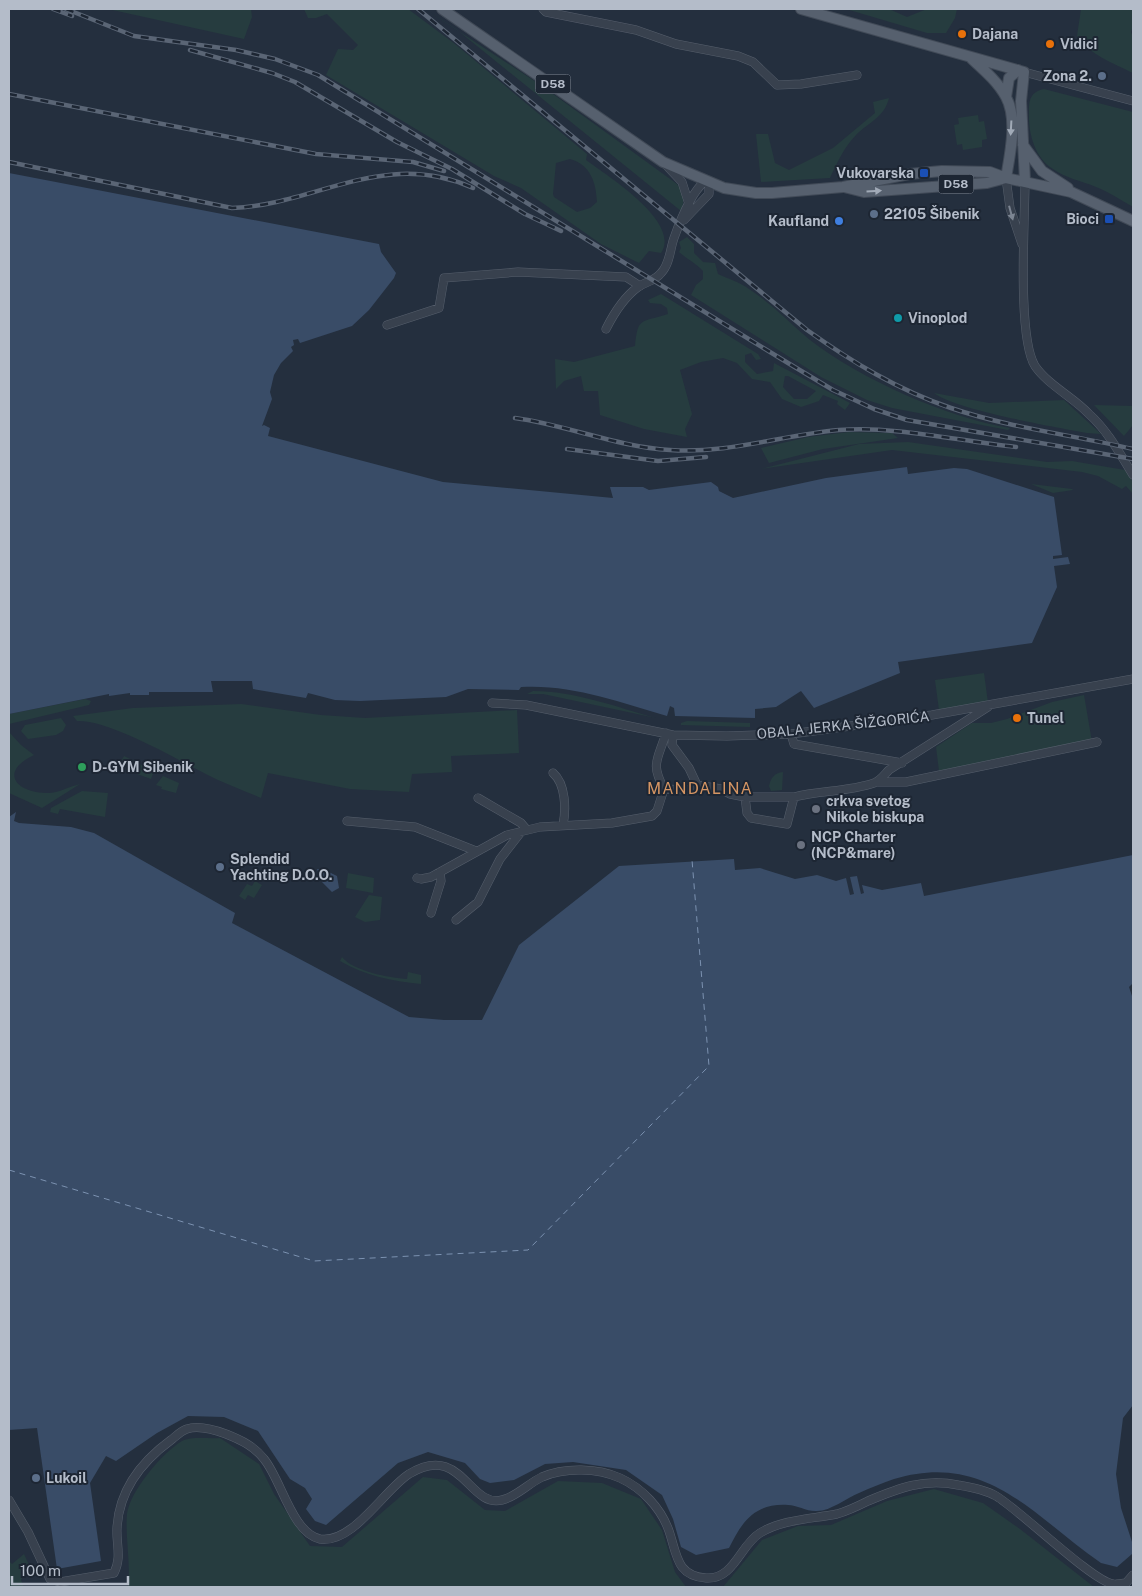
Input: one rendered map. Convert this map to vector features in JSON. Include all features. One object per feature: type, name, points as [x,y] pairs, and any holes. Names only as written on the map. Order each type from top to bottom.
[{"type":"main road","name":"D58","points":[[442,9],[663,162],[724,188],[756,193],[843,187],[884,178],[942,171],[990,172],[1006,178],[1071,192],[1133,221]]},
{"type":"main road","points":[[801,9],[1021,71]]},
{"type":"main road","points":[[972,58],[1006,97],[1012,114],[1006,178]]},
{"type":"main road","points":[[1006,97],[1009,78],[1021,71]]},
{"type":"main road","points":[[1021,71],[1026,181]]},
{"type":"main road","points":[[1023,144],[1042,171],[1071,192]]},
{"type":"street","points":[[543,9],[546,12],[636,30],[676,44],[738,56],[753,62],[777,85],[801,84],[857,75]]},
{"type":"street","points":[[1021,71],[1133,101]]},
{"type":"street","points":[[663,162],[682,182],[689,204]]},
{"type":"street","points":[[1006,178],[1010,208],[1023,245]]},
{"type":"street","points":[[1026,181],[1023,245],[1027,341],[1032,359],[1044,376],[1089,413],[1106,431],[1133,476]]},
{"type":"street","points":[[606,329],[614,313],[640,286],[661,274],[667,264],[674,236],[695,192],[707,182]]},
{"type":"street","points":[[682,221],[709,194],[707,182]]},
{"type":"street","points":[[386,325],[439,308],[444,278],[537,273],[626,277],[640,286]]},
{"type":"street","name":"OBALA JERKA ŠIŽGORIĆA","points":[[492,703],[526,705],[670,734],[791,734],[989,706],[1133,679]]},
{"type":"street","points":[[876,782],[902,762],[989,706]]},
{"type":"street","points":[[670,734],[672,745],[689,768],[697,786]]},
{"type":"street","points":[[417,878],[431,877],[507,834],[563,826],[612,823],[652,816],[657,811],[664,789],[655,771],[655,765],[670,734]]},
{"type":"street","points":[[791,734],[794,744],[902,762]]},
{"type":"street","points":[[664,789],[689,790],[697,786],[721,789],[730,794],[745,797],[794,797],[810,792],[849,789],[876,782],[906,782],[1097,742]]},
{"type":"street","points":[[553,773],[558,777],[566,810],[563,826]]},
{"type":"street","points":[[745,797],[747,813],[751,818],[782,825],[786,824],[794,797]]},
{"type":"street","points":[[478,798],[521,823],[524,831]]},
{"type":"street","points":[[347,821],[415,827],[476,851]]},
{"type":"street","points":[[456,920],[478,902],[500,859],[524,831]]},
{"type":"street","points":[[431,913],[441,881],[440,872]]},
{"type":"street","points":[[9,1500],[28,1532],[50,1579],[60,1582],[114,1573],[119,1556],[116,1530],[122,1498],[134,1476],[147,1460],[187,1429],[212,1429],[245,1441],[265,1460],[288,1505],[304,1529],[317,1538],[332,1539],[352,1528],[409,1474],[432,1465],[450,1467],[485,1499],[501,1501],[543,1477],[566,1470],[597,1472],[619,1478],[645,1493],[668,1530],[678,1564],[692,1575],[710,1578],[724,1574],[759,1534],[799,1519],[840,1513],[895,1490],[934,1481],[963,1485],[994,1494],[1087,1569],[1110,1584],[1126,1583],[1133,1575]]},
{"type":"green space","points":[[108,9],[251,9],[252,17],[244,39]]},
{"type":"green space","points":[[304,9],[408,9],[455,44],[587,154],[586,160],[639,200],[652,214],[661,228],[665,241],[661,253],[649,251],[639,263],[601,244],[521,188],[494,176],[326,75],[338,49],[353,50],[358,45],[327,14],[316,18],[308,18]],"holes":[[[570,159],[588,170],[594,182],[597,202],[590,208],[577,212],[554,197],[553,194],[556,163]]]},
{"type":"green space","points":[[846,9],[889,9],[907,17],[927,9],[957,9],[955,18],[946,33],[927,33]]},
{"type":"green space","points":[[1081,9],[1133,9],[1131,32],[1133,37],[1133,73],[1102,58],[1082,43],[1077,36]]},
{"type":"green space","points":[[459,31],[542,86],[677,184],[683,197],[681,211]]},
{"type":"green space","points":[[1044,89],[1133,112],[1133,207],[1101,189],[1058,172],[1041,158],[1031,135],[1029,107],[1030,100],[1034,94]]},
{"type":"green space","points":[[889,98],[887,105],[880,115],[856,135],[848,145],[830,178],[761,182],[756,134],[768,134],[775,163],[789,170],[833,148],[875,113],[873,102]]},
{"type":"green space","points":[[978,115],[979,122],[984,121],[987,139],[982,140],[982,147],[963,150],[962,144],[957,145],[954,125],[959,124],[958,118]]},
{"type":"green space","points":[[687,237],[694,244],[694,253],[703,262],[715,263],[718,274],[742,284],[773,307],[830,355],[879,382],[933,406],[960,416],[1010,428],[1008,430],[892,408],[867,400],[821,377],[691,295],[696,285],[703,279],[703,271],[679,252],[681,248],[679,242]]},
{"type":"green space","points":[[661,294],[758,354],[761,359],[756,360],[751,353],[745,355],[745,362],[757,374],[773,371],[774,363],[850,403],[845,410],[837,404],[838,401],[823,395],[819,401],[801,407],[782,399],[770,382],[752,379],[737,363],[723,358],[701,362],[680,370],[692,414],[685,429],[687,437],[644,429],[600,415],[598,391],[584,391],[581,376],[564,381],[556,389],[555,359],[574,362],[635,346],[638,330],[642,322],[668,314],[667,308],[661,304],[650,303],[648,300]],"holes":[[[785,376],[816,391],[807,399],[794,399],[783,387]]]},
{"type":"green space","points":[[934,393],[989,403],[1064,400],[1101,434],[1053,427],[983,412],[962,406]]},
{"type":"green space","points":[[1094,405],[1133,406],[1133,425],[1124,436]]},
{"type":"green space","points":[[849,432],[892,433],[898,438],[823,449],[769,463],[761,448],[808,437]]},
{"type":"green space","points":[[908,442],[1047,462],[1072,461],[1125,470],[1133,482],[1133,494],[1126,486],[1122,489],[1098,476],[1082,472],[892,450],[761,469],[859,444]]},
{"type":"green space","points":[[1031,484],[1072,489],[1073,490],[1053,493]]},
{"type":"green space","points":[[984,673],[988,703],[939,710],[935,680]]},
{"type":"green space","points":[[533,691],[580,697],[656,718],[543,694],[527,694]]},
{"type":"green space","points":[[1084,695],[1092,742],[939,771],[936,747],[972,723],[991,723],[1007,719],[1052,702]]},
{"type":"green space","points":[[85,699],[91,701],[89,705],[9,724],[9,714]]},
{"type":"green space","points":[[241,704],[321,715],[365,718],[517,710],[519,753],[451,756],[452,772],[412,774],[409,792],[350,789],[268,773],[261,798],[218,780],[128,735],[92,723],[77,721],[73,716],[133,708]]},
{"type":"green space","points":[[61,718],[66,725],[63,731],[56,735],[28,739],[21,731],[25,725]]},
{"type":"green space","points":[[687,721],[750,723],[750,727],[681,725],[681,723]]},
{"type":"green space","points":[[9,732],[34,755],[23,761],[14,774],[15,780],[19,785],[35,792],[50,793],[80,784],[42,808],[9,793]]},
{"type":"green space","points":[[124,756],[154,771],[151,779],[137,774],[120,763]]},
{"type":"green space","points":[[783,772],[782,790],[771,791],[769,786],[772,778],[777,773]]},
{"type":"green space","points":[[163,776],[179,783],[176,793],[161,789],[162,787],[156,785]]},
{"type":"green space","points":[[82,791],[108,793],[105,817],[60,809],[58,814],[50,812],[51,808]]},
{"type":"green space","points":[[348,873],[374,878],[373,893],[346,888]]},
{"type":"green space","points":[[255,881],[262,885],[254,898],[248,895],[245,900],[239,896],[247,884],[252,886]]},
{"type":"green space","points":[[369,895],[382,897],[380,920],[365,922],[355,917]]},
{"type":"green space","points":[[342,957],[354,966],[382,975],[407,979],[408,972],[421,975],[421,984],[369,974],[340,961]]},
{"type":"green space","points":[[195,1438],[220,1438],[259,1464],[274,1494],[310,1546],[342,1547],[423,1477],[447,1480],[485,1510],[505,1511],[558,1481],[602,1483],[641,1499],[662,1530],[675,1572],[686,1587],[128,1587],[127,1514],[129,1505],[140,1484],[165,1454],[182,1441]]},
{"type":"green space","points":[[934,1489],[983,1503],[1020,1529],[1094,1587],[723,1587],[762,1540],[798,1526],[831,1525],[887,1501]]},
{"type":"green space","points":[[24,1554],[30,1567],[21,1580],[24,1587],[9,1587],[9,1561],[12,1564]]},
{"type":"water","points":[[9,173],[379,244],[381,252],[396,273],[394,278],[369,310],[352,326],[300,343],[298,339],[293,340],[294,345],[291,347],[293,351],[281,363],[274,375],[270,392],[272,399],[262,426],[270,428],[268,436],[443,482],[613,498],[610,487],[643,487],[649,490],[711,482],[718,487],[719,491],[733,498],[826,478],[907,467],[908,474],[954,468],[967,469],[1054,497],[1062,555],[1053,556],[1053,559],[1068,557],[1070,564],[1054,566],[1057,587],[1032,643],[898,662],[900,673],[814,708],[801,691],[776,707],[755,709],[755,718],[675,716],[674,708],[670,706],[667,716],[595,695],[558,688],[521,687],[519,690],[468,689],[446,697],[360,701],[335,700],[308,693],[306,698],[253,689],[252,681],[211,681],[213,692],[149,692],[149,695],[130,695],[130,693],[109,696],[109,694],[9,714]]},
{"type":"water","points":[[16,812],[14,821],[19,823],[71,827],[94,833],[235,913],[232,923],[409,1017],[444,1020],[482,1020],[519,945],[619,866],[734,859],[735,870],[760,868],[795,879],[817,875],[836,881],[846,878],[850,895],[854,894],[850,877],[857,876],[861,894],[864,893],[862,885],[882,890],[921,883],[924,896],[1133,855],[1133,983],[1129,987],[1133,999],[1133,1405],[1123,1418],[1116,1474],[1121,1508],[1133,1545],[1132,1554],[1117,1567],[1101,1563],[1030,1508],[1007,1493],[982,1481],[956,1474],[927,1473],[894,1479],[854,1495],[833,1507],[822,1510],[814,1511],[788,1505],[766,1507],[744,1522],[729,1548],[696,1555],[681,1547],[673,1519],[662,1495],[626,1470],[573,1462],[545,1464],[514,1480],[490,1483],[480,1479],[465,1463],[428,1452],[398,1463],[326,1525],[315,1521],[306,1509],[312,1499],[305,1488],[290,1479],[258,1431],[224,1417],[188,1416],[157,1433],[116,1461],[106,1456],[90,1483],[101,1561],[57,1569],[37,1428],[9,1430],[9,817]]},
{"type":"water","points":[[317,869],[323,869],[337,876],[339,888],[332,892],[322,882]]},
{"type":"ferry route","points":[[9,1170],[314,1261],[528,1250],[709,1066],[692,860]]},
{"type":"railway","points":[[53,9],[72,16]]},
{"type":"railway","points":[[66,9],[134,36],[236,50],[275,59],[318,75],[788,363],[833,390],[874,409],[907,420],[1133,459]]},
{"type":"railway","points":[[418,9],[807,330],[858,364],[912,393],[973,415],[1133,449]]},
{"type":"railway","points":[[190,50],[272,73],[295,82],[397,142],[452,169],[525,214],[561,231]]},
{"type":"railway","points":[[9,94],[316,154],[413,162],[444,171]]},
{"type":"railway","points":[[9,162],[232,208],[263,205],[380,176],[410,174],[441,177],[473,188]]},
{"type":"railway","points":[[515,418],[631,445],[670,450],[734,447],[818,432],[861,429],[906,432],[1016,447]]},
{"type":"railway","points":[[567,449],[658,461],[706,457]]},
{"type":"place","name":"Dajana","points":[[962,34]]},
{"type":"place","name":"Vidici","points":[[1050,44]]},
{"type":"place","name":"Zona 2.","points":[[1102,76]]},
{"type":"place","name":"Vukovarska","points":[[924,173]]},
{"type":"place","name":"22105 Šibenik","points":[[874,214]]},
{"type":"place","name":"Bioci","points":[[1109,219]]},
{"type":"place","name":"Kaufland","points":[[839,221]]},
{"type":"place","name":"Vinoplod","points":[[898,318]]},
{"type":"place","name":"Tunel","points":[[1017,718]]},
{"type":"place","name":"D-GYM Sibenik","points":[[82,767]]},
{"type":"place","name":"crkva svetog Nikole biskupa","points":[[816,809]]},
{"type":"place","name":"NCP Charter (NCP&mare)","points":[[801,845]]},
{"type":"place","name":"Splendid Yachting D.O.O.","points":[[220,867]]},
{"type":"place","name":"Lukoil","points":[[36,1478]]},
{"type":"district","name":"MANDALINA","points":[[700,788]]}]
